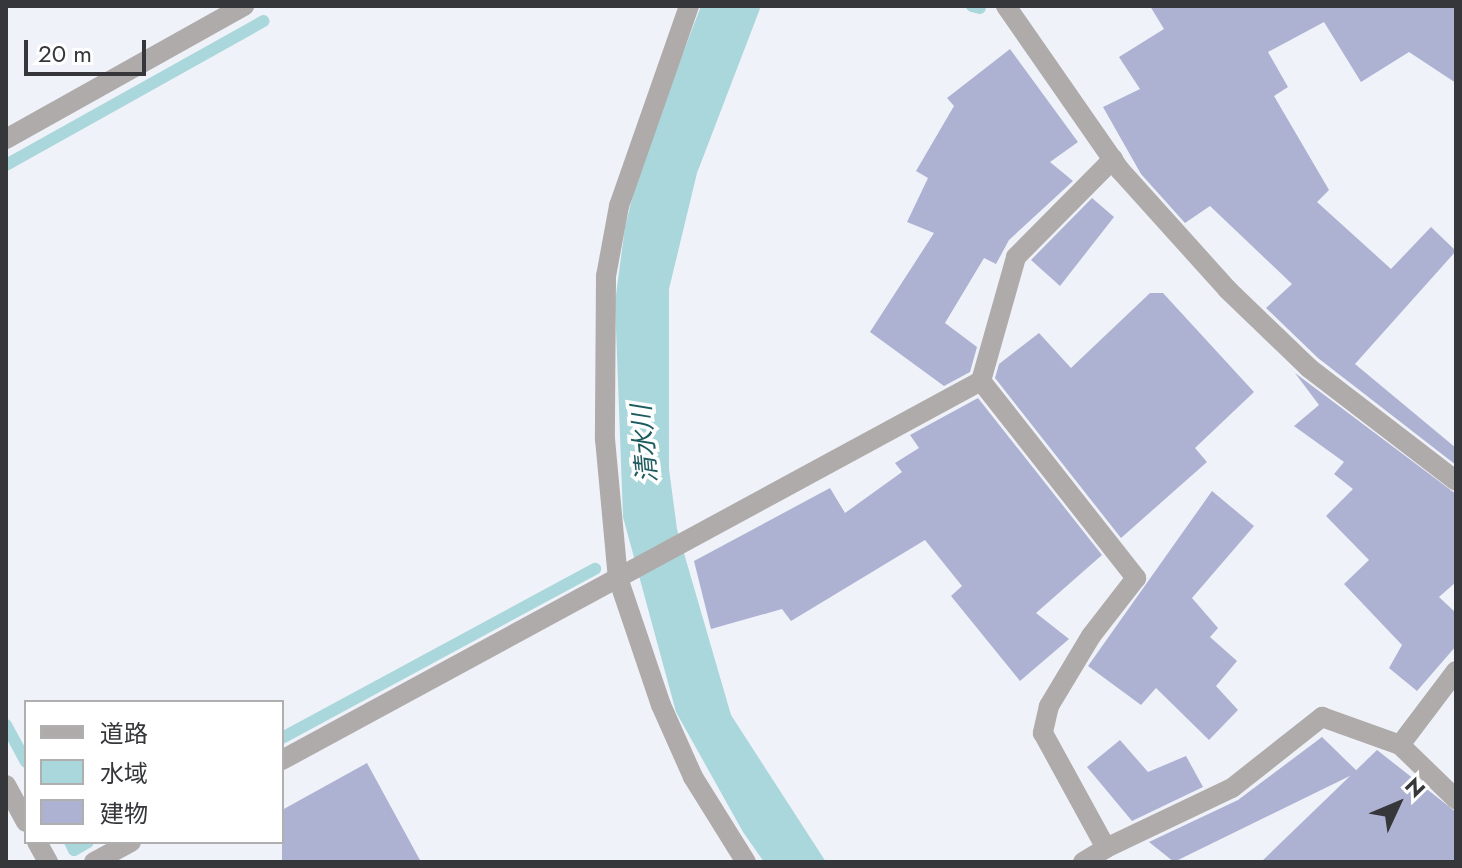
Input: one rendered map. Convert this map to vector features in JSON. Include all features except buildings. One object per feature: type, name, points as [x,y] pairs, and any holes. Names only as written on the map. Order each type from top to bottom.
[{"type":"street","points":[[6,139],[244,6]]},
{"type":"street","points":[[689,6],[643,127],[606,276],[605,439],[618,578],[674,734],[746,862]]},
{"type":"street","points":[[1006,6],[1113,159],[1157,215],[1309,368],[1456,481]]},
{"type":"street","points":[[284,759],[981,381],[1016,257],[1113,159]]},
{"type":"street","points":[[981,381],[1136,578],[1084,647],[1049,706],[1043,733],[1106,848]]},
{"type":"street","points":[[1400,745],[1456,671]]},
{"type":"street","points":[[1083,862],[1232,788],[1322,717],[1400,745],[1456,799]]},
{"type":"street","points":[[6,785],[24,818]]},
{"type":"street","points":[[38,844],[48,862]]},
{"type":"street","points":[[94,862],[127,844]]},
{"type":"water","name":"清水川","points":[[701,6],[761,6],[697,173],[669,289],[669,469],[677,529],[731,715],[826,862],[764,862],[743,832],[676,712],[623,517],[615,302],[625,227],[641,162]]},
{"type":"waterway","points":[[972,6],[980,8]]},
{"type":"waterway","points":[[6,165],[264,21]]},
{"type":"waterway","points":[[284,737],[595,569]]},
{"type":"waterway","points":[[6,725],[24,758]]},
{"type":"waterway","points":[[71,844],[74,850],[84,844]]}]
